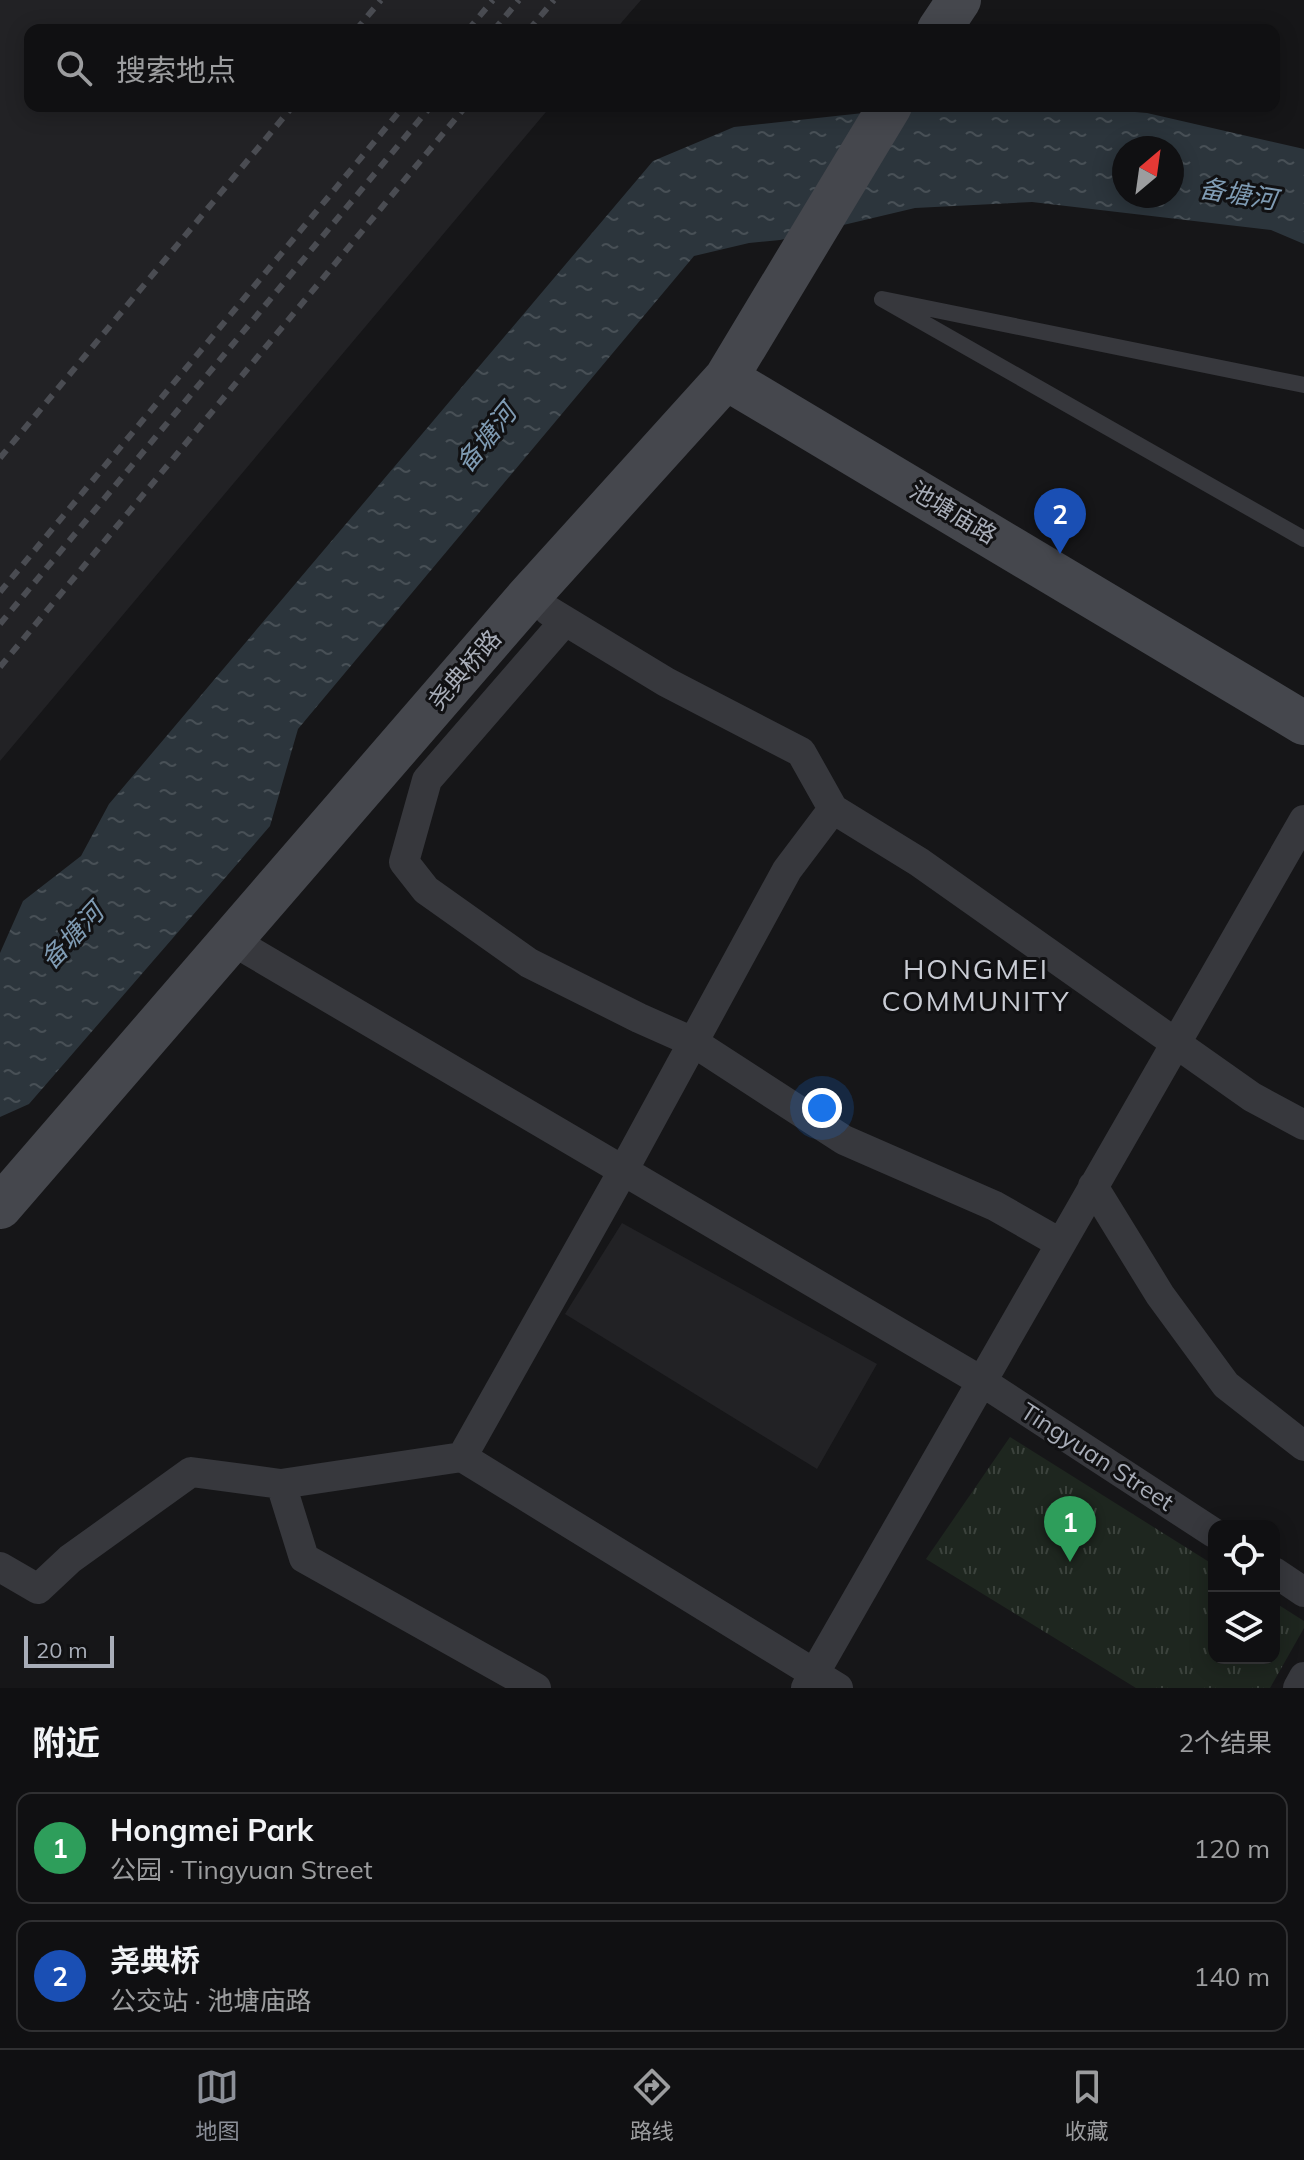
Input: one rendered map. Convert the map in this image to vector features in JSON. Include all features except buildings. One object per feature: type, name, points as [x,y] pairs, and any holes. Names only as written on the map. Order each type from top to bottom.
[{"type":"street","points":[[943,24],[959,0]]},
{"type":"street","name":"尧典桥路","points":[[0,1207],[527,598],[726,378],[886,112]]},
{"type":"street","name":"池塘庙路","points":[[726,378],[1304,723]]},
{"type":"street","points":[[527,598],[666,682],[801,752],[833,809],[919,862],[1252,1097],[1304,1125]]},
{"type":"street","points":[[565,621],[427,780],[404,862],[426,890],[529,963],[693,1042],[844,1140],[995,1206],[1060,1243]]},
{"type":"street","points":[[462,1457],[787,870],[833,809]]},
{"type":"street","points":[[0,1567],[38,1589],[70,1559],[191,1472],[281,1484],[462,1457],[820,1683],[981,1381],[1304,820]]},
{"type":"street","name":"Tingyuan Street","points":[[231,940],[981,1381],[1208,1529]]},
{"type":"street","points":[[1093,1186],[1160,1295],[1226,1385],[1304,1446]]},
{"type":"street","points":[[281,1484],[304,1558],[536,1688]]},
{"type":"street","points":[[1280,1576],[1304,1592]]},
{"type":"street","points":[[1298,1688],[1304,1677]]},
{"type":"lane","points":[[1304,385],[882,299],[1304,539]]},
{"type":"shaded area","points":[[0,0],[641,0],[620,24],[24,24],[24,112],[546,112],[0,761]]},
{"type":"shaded area","points":[[622,1223],[877,1364],[817,1469],[565,1314]]},
{"type":"green space","points":[[1010,1437],[1208,1561],[1208,1664],[1280,1664],[1280,1606],[1304,1621],[1304,1628],[1270,1688],[1136,1688],[926,1559]]},
{"type":"water","name":"备塘河","points":[[873,112],[1147,113],[1304,149],[1304,244],[1271,230],[1032,202],[915,208],[780,240],[749,243],[694,256],[298,729],[270,826],[29,1104],[0,1117],[0,953],[23,901],[81,856],[109,804],[653,161],[734,127]]},
{"type":"railway","points":[[361,24],[381,0]]},
{"type":"railway","points":[[473,24],[493,0]]},
{"type":"railway","points":[[499,24],[519,0]]},
{"type":"railway","points":[[534,24],[554,0]]},
{"type":"railway","points":[[0,458],[288,112]]},
{"type":"railway","points":[[0,592],[399,112]]},
{"type":"railway","points":[[0,624],[426,112]]},
{"type":"railway","points":[[0,667],[461,112]]},
{"type":"place","name":"尧典桥","points":[[1060,554]]},
{"type":"place","name":"Hongmei Park","points":[[1070,1562]]},
{"type":"district","name":"HONGMEI COMMUNITY","points":[[976,985]]}]
